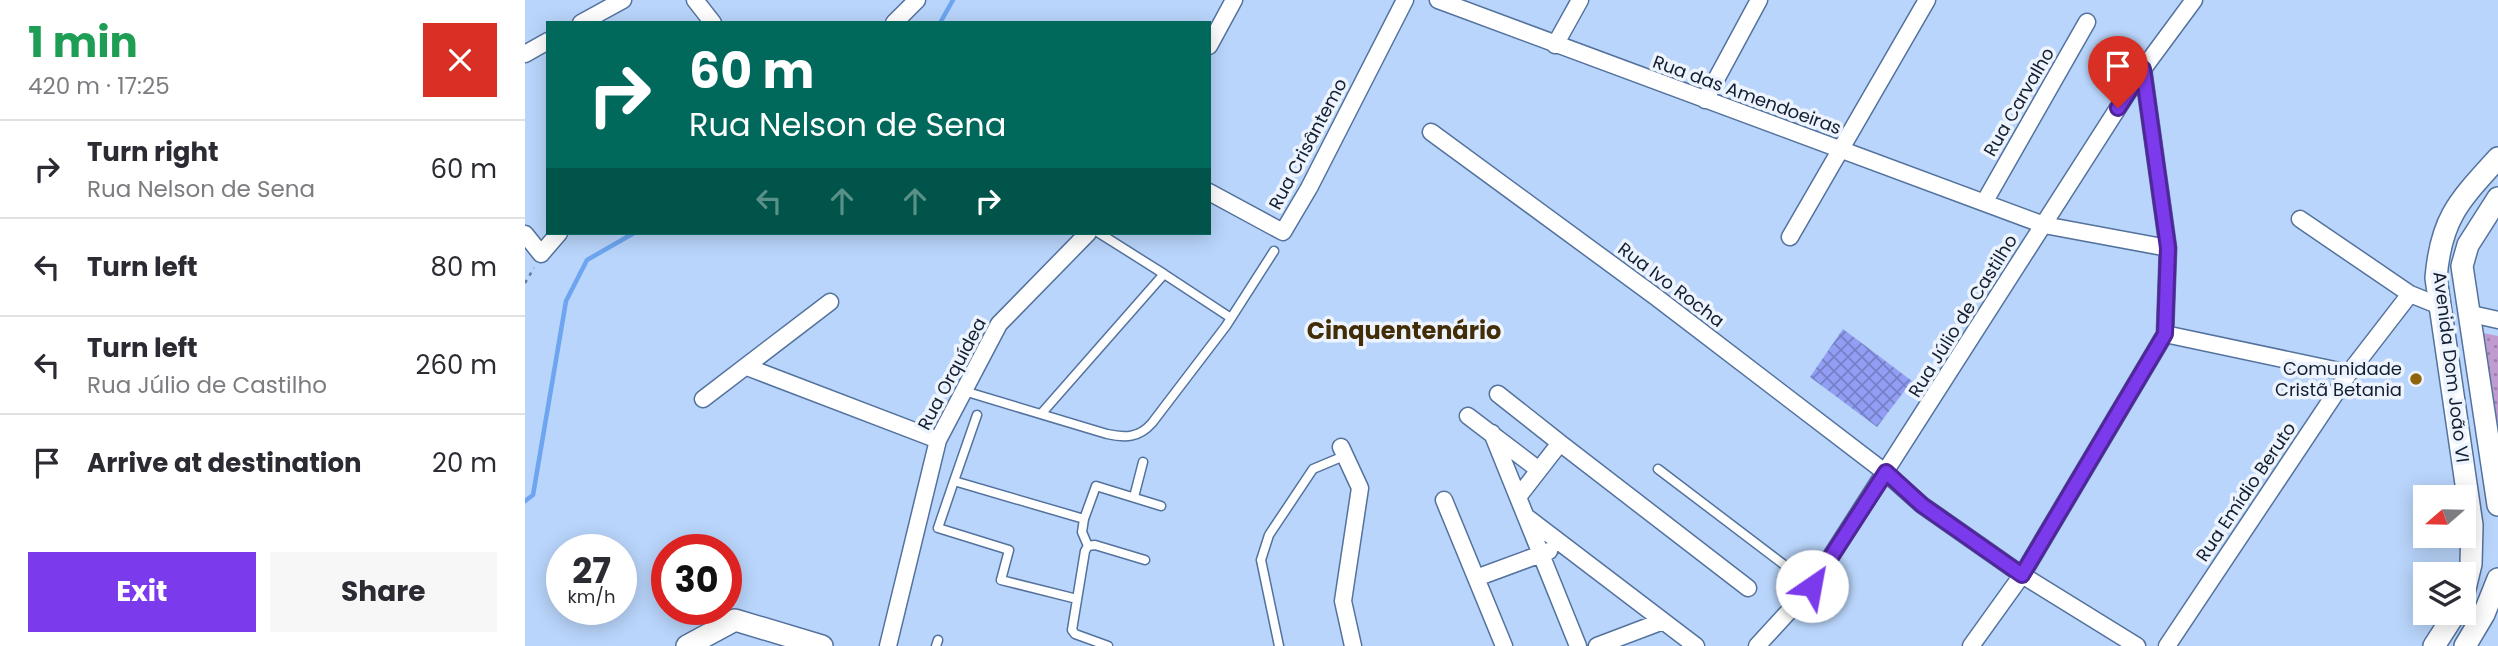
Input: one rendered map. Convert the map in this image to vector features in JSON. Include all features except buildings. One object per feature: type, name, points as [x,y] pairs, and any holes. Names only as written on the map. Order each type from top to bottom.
[{"type":"main road","name":"Avenida Dom João VI","points":[[2471,562],[2472,525],[2436,278],[2439,245],[2456,204],[2498,158]]},
{"type":"main road","name":"Avenida Dom João VI","points":[[2498,198],[2468,245],[2462,266],[2498,505]]},
{"type":"main road","points":[[2465,646],[2484,614],[2498,579]]},
{"type":"main road","points":[[687,646],[735,620],[822,646]]},
{"type":"main road","points":[[2434,646],[2448,625]]},
{"type":"street","points":[[585,21],[623,0]]},
{"type":"street","points":[[695,0],[711,21]]},
{"type":"street","points":[[896,21],[917,0]]},
{"type":"street","points":[[1211,42],[1234,0]]},
{"type":"street","name":"Rua Crisântemo","points":[[1211,193],[1283,232],[1309,188],[1405,0]]},
{"type":"street","name":"Rua das Amendoeiras","points":[[1438,0],[2044,225],[2168,248]]},
{"type":"street","points":[[1555,45],[1580,0]]},
{"type":"street","points":[[1705,100],[1759,0]]},
{"type":"street","points":[[1790,237],[1927,0]]},
{"type":"street","name":"Rua Júlio de Castilho","points":[[1757,646],[1812,586],[2143,69],[2194,0]]},
{"type":"street","name":"Rua Carvalho","points":[[1985,201],[2087,22]]},
{"type":"street","points":[[525,54],[546,42]]},
{"type":"street","points":[[1971,646],[2022,575],[2165,334],[2168,248],[2143,69]]},
{"type":"street","name":"Rua Ivo Rocha","points":[[1431,132],[1540,210],[1886,472],[1922,505],[2022,575],[2137,646]]},
{"type":"street","points":[[2301,219],[2410,294],[2440,306]]},
{"type":"street","points":[[525,234],[541,254],[557,235]]},
{"type":"street","name":"Rua Orquídea","points":[[888,646],[938,440],[999,324],[1086,235]]},
{"type":"street","name":"Rua Emídio Beruto","points":[[2167,646],[2349,373],[2410,294]]},
{"type":"street","points":[[703,399],[830,302]]},
{"type":"street","points":[[2467,313],[2498,320]]},
{"type":"street","points":[[2165,334],[2349,373]]},
{"type":"street","points":[[747,367],[938,440]]},
{"type":"street","points":[[1498,394],[1748,588]]},
{"type":"street","points":[[1468,416],[1539,470]]},
{"type":"street","points":[[1492,433],[1578,646]]},
{"type":"street","points":[[1518,497],[1560,443]]},
{"type":"street","points":[[1343,452],[1360,488],[1343,601],[1353,646]]},
{"type":"street","points":[[1444,500],[1504,646]]},
{"type":"street","points":[[1527,516],[1696,646]]},
{"type":"street","points":[[1476,578],[1566,545]]},
{"type":"street","points":[[1597,646],[1663,621]]},
{"type":"lane","points":[[1102,235],[1231,318]]},
{"type":"lane","points":[[964,391],[1116,436],[1141,433],[1152,424],[1231,318],[1274,251]]},
{"type":"lane","points":[[1041,414],[1164,274]]},
{"type":"lane","points":[[977,415],[937,526],[940,530],[1009,550],[1001,580],[1077,598]]},
{"type":"lane","points":[[1279,646],[1261,560],[1269,534],[1313,469],[1343,452]]},
{"type":"lane","points":[[1134,497],[1143,462]]},
{"type":"lane","points":[[1658,469],[1812,586]]},
{"type":"lane","points":[[954,481],[1084,519]]},
{"type":"lane","points":[[1108,646],[1073,632],[1088,546],[1082,532],[1095,486],[1161,506]]},
{"type":"lane","points":[[1088,546],[1145,559]]},
{"type":"path","points":[[525,284],[541,254]]},
{"type":"shaded area","points":[[2483,333],[2498,336],[2498,427]]},
{"type":"waterway","points":[[941,21],[953,0]]},
{"type":"waterway","points":[[525,501],[533,495],[566,301],[587,260],[631,235]]},
{"type":"place","name":"Comunidade Cristã Betania","points":[[2416,379]]},
{"type":"district","name":"Cinquentenário","points":[[1404,331]]},
{"type":"route","points":[[1812,586],[1886,472],[1922,505],[2022,575],[2165,334],[2168,248],[2143,69],[2118,108]]}]
